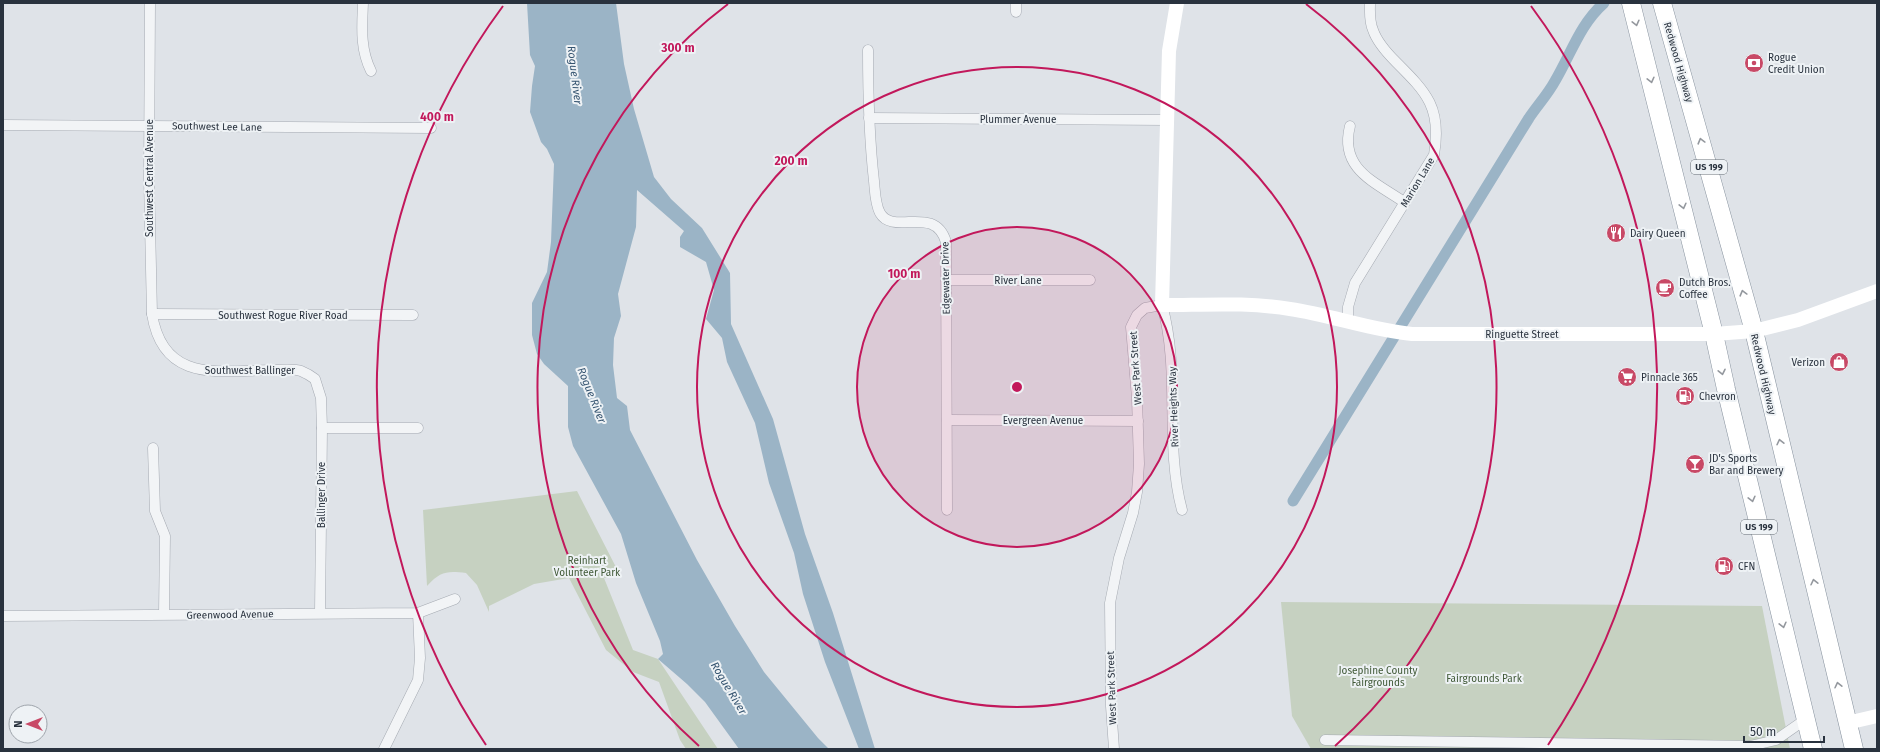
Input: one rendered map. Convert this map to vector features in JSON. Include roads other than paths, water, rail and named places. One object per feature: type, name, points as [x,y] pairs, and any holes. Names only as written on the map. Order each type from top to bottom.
[{"type":"highway","name":"US 199","points":[[1631,3],[1714,334],[1727,397],[1813,749]]},
{"type":"highway","name":"Redwood Highway","points":[[1662,3],[1679,59],[1754,331],[1854,749]]},
{"type":"highway","points":[[1673,3],[1679,59]]},
{"type":"street","name":"Southwest Central Avenue","points":[[150,3],[149,125],[152,314],[157,337],[166,350]]},
{"type":"street","points":[[363,3],[362,44],[364,55],[371,71]]},
{"type":"street","points":[[1162,306],[1169,51],[1177,3]]},
{"type":"street","name":"Marion Lane","points":[[1348,322],[1348,307],[1355,283],[1434,155],[1437,131],[1428,97],[1378,42],[1370,19],[1370,3]]},
{"type":"street","name":"Edgewater Drive","points":[[868,50],[869,118],[874,180],[880,214],[890,221],[922,222],[932,224],[939,228],[946,242],[947,510]]},
{"type":"street","name":"Plummer Avenue","points":[[869,118],[1167,120]]},
{"type":"street","name":"Southwest Lee Lane","points":[[3,125],[431,128]]},
{"type":"street","points":[[1350,126],[1347,144],[1349,155],[1354,164],[1361,173],[1404,202]]},
{"type":"street","name":"River Lane","points":[[946,280],[1090,280]]},
{"type":"street","name":"Ringuette Street","points":[[1162,306],[1268,306],[1313,313],[1392,332],[1429,335],[1714,334],[1754,331],[1798,320],[1877,291]]},
{"type":"street","name":"West Park Street","points":[[1114,749],[1111,706],[1110,603],[1119,558],[1133,513],[1137,492],[1138,421],[1131,327],[1137,315],[1145,308],[1162,306]]},
{"type":"street","name":"River Heights Way","points":[[1162,306],[1167,320],[1170,350],[1175,472],[1177,494],[1182,510]]},
{"type":"street","name":"Southwest Rogue River Road","points":[[152,314],[413,315]]},
{"type":"street","name":"Southwest Ballinger","points":[[166,350],[182,364],[203,371],[301,371],[315,379]]},
{"type":"street","name":"Ballinger Drive","points":[[315,379],[321,398],[322,428],[320,613]]},
{"type":"street","name":"Evergreen Avenue","points":[[947,420],[1138,421]]},
{"type":"street","points":[[322,428],[418,428]]},
{"type":"street","points":[[153,448],[155,511],[165,536],[164,614]]},
{"type":"street","name":"Greenwood Avenue","points":[[3,616],[418,613],[456,599]]},
{"type":"street","points":[[384,749],[418,680],[420,658],[418,613]]},
{"type":"street","points":[[1847,723],[1877,716]]},
{"type":"street","points":[[1325,740],[1750,746],[1776,740],[1806,720]]},
{"type":"water","name":"Rogue River","points":[[527,3],[616,3],[624,64],[634,109],[654,177],[671,199],[702,228],[730,273],[731,324],[773,419],[805,534],[833,613],[875,749],[859,749],[825,662],[803,594],[794,553],[769,483],[755,423],[727,362],[722,338],[706,319],[714,290],[706,262],[680,247],[680,237],[684,231],[637,190],[636,227],[618,294],[621,316],[614,338],[613,365],[617,398],[627,406],[630,430],[697,560],[735,626],[764,672],[818,738],[829,749],[739,749],[705,702],[658,659],[663,654],[660,641],[636,583],[621,534],[573,446],[568,427],[568,386],[544,364],[537,354],[532,335],[532,303],[547,272],[551,242],[554,164],[547,149],[541,142],[530,112],[535,66],[530,55]]},
{"type":"waterway","points":[[1293,501],[1529,118],[1552,86],[1588,20],[1604,3]]},
{"type":"place","name":"Rogue Credit Union","points":[[1754,63]]},
{"type":"place","name":"Dairy Queen","points":[[1616,233]]},
{"type":"place","name":"Dutch Bros. Coffee","points":[[1665,288]]},
{"type":"place","name":"Verizon","points":[[1839,362]]},
{"type":"place","name":"Pinnacle 365","points":[[1627,377]]},
{"type":"place","name":"Chevron","points":[[1685,396]]},
{"type":"place","name":"JD's Sports Bar and Brewery","points":[[1695,464]]},
{"type":"place","name":"CFN","points":[[1724,566]]},
{"type":"park label","name":"Reinhart Volunteer Park","points":[[587,566]]},
{"type":"park label","name":"Josephine County Fairgrounds","points":[[1378,676]]},
{"type":"park label","name":"Fairgrounds Park","points":[[1484,678]]}]
